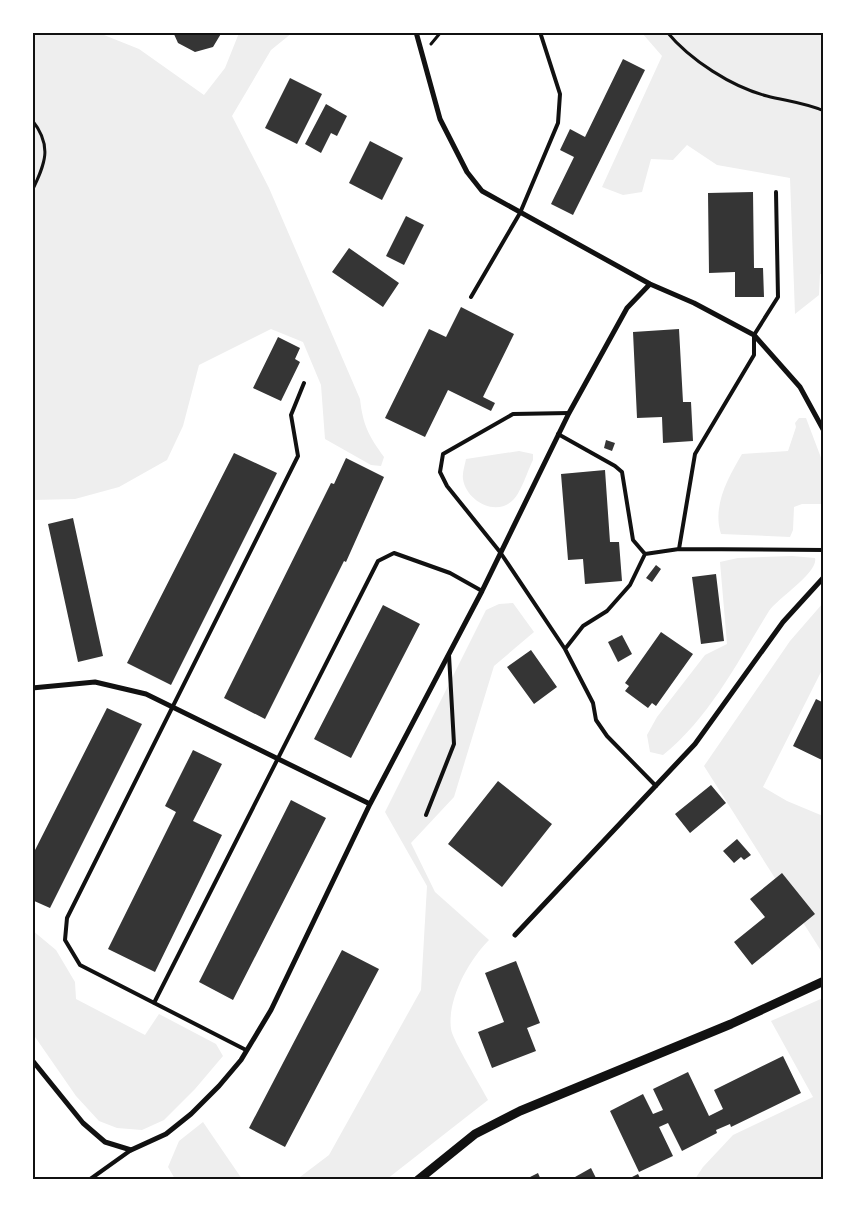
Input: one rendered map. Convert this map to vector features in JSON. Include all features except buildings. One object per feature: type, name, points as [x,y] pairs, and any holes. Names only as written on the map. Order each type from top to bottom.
[{"type":"street","points":[[416,32],[440,119],[467,172],[482,191],[650,284],[694,303],[754,335],[800,387],[824,431]]},
{"type":"street","points":[[32,1060],[82,1123],[105,1142],[131,1150],[166,1134],[191,1114],[219,1086],[246,1050],[271,1010],[370,804],[482,591],[569,412],[627,308],[650,284]]},
{"type":"street","points":[[515,935],[695,744],[783,622],[824,577]]},
{"type":"street","points":[[32,688],[95,682],[146,694],[370,804]]},
{"type":"street","points":[[418,1180],[475,1134],[520,1110],[731,1024],[824,981]]},
{"type":"lane","points":[[471,296],[520,213],[558,123],[560,94],[540,32]]},
{"type":"lane","points":[[679,549],[695,454],[754,355],[754,335],[778,297],[776,192]]},
{"type":"lane","points":[[246,1050],[80,965],[65,940],[67,918],[298,456],[291,416],[304,383]]},
{"type":"lane","points":[[569,412],[513,414],[444,454],[440,472],[447,486],[500,552],[565,649],[593,703],[596,720],[607,736],[656,786]]},
{"type":"lane","points":[[558,434],[615,466],[622,472],[633,540],[645,554]]},
{"type":"lane","points":[[645,554],[679,549],[824,550]]},
{"type":"lane","points":[[154,1003],[378,561],[394,553],[450,573],[482,591]]},
{"type":"lane","points":[[565,649],[583,626],[607,612],[630,585],[645,554]]},
{"type":"lane","points":[[426,815],[454,744],[449,653]]},
{"type":"lane","points":[[88,1180],[131,1150]]},
{"type":"path","points":[[667,32],[682,50],[714,72],[765,96],[824,111]]},
{"type":"path","points":[[32,120],[45,138],[46,152],[40,174],[32,192]]},
{"type":"shaded area","points":[[32,33],[99,33],[139,49],[204,95],[225,68],[239,33],[292,33],[271,50],[232,116],[269,188],[360,399],[367,430],[384,457],[381,466],[371,465],[325,439],[321,385],[303,342],[271,329],[199,365],[183,426],[167,460],[119,487],[75,499],[33,500]]},
{"type":"shaded area","points":[[642,33],[823,33],[823,274],[820,274],[819,295],[795,314],[790,178],[717,165],[687,145],[673,160],[651,159],[642,192],[623,195],[602,187],[662,56]]},
{"type":"shaded area","points":[[799,418],[806,418],[823,463],[823,504],[802,504],[794,507],[793,530],[790,537],[721,534],[719,524],[720,503],[727,482],[742,454],[788,451],[796,427],[795,423]]},
{"type":"shaded area","points":[[519,451],[533,454],[533,460],[514,499],[499,507],[491,507],[476,500],[470,494],[465,487],[463,479],[466,459]]},
{"type":"shaded area","points":[[792,556],[815,558],[815,564],[805,577],[769,611],[722,688],[695,724],[663,755],[650,752],[647,735],[657,717],[705,655],[727,644],[720,562],[738,558]]},
{"type":"shaded area","points":[[513,603],[534,632],[494,666],[454,797],[411,843],[435,892],[489,940],[474,958],[461,981],[452,1005],[451,1017],[453,1034],[488,1100],[387,1179],[296,1180],[329,1155],[421,990],[427,886],[385,812],[486,610],[499,604]]},
{"type":"shaded area","points":[[823,603],[823,668],[763,787],[787,801],[823,816],[823,954],[704,766],[790,641]]},
{"type":"shaded area","points":[[32,930],[56,950],[75,982],[76,999],[145,1035],[159,1014],[216,1044],[223,1056],[195,1089],[164,1120],[142,1130],[117,1128],[99,1121],[76,1096],[33,1034]]},
{"type":"shaded area","points":[[823,998],[823,1179],[695,1179],[703,1167],[733,1135],[813,1097],[771,1021]]},
{"type":"shaded area","points":[[203,1122],[242,1179],[175,1179],[168,1167],[179,1141]]}]
